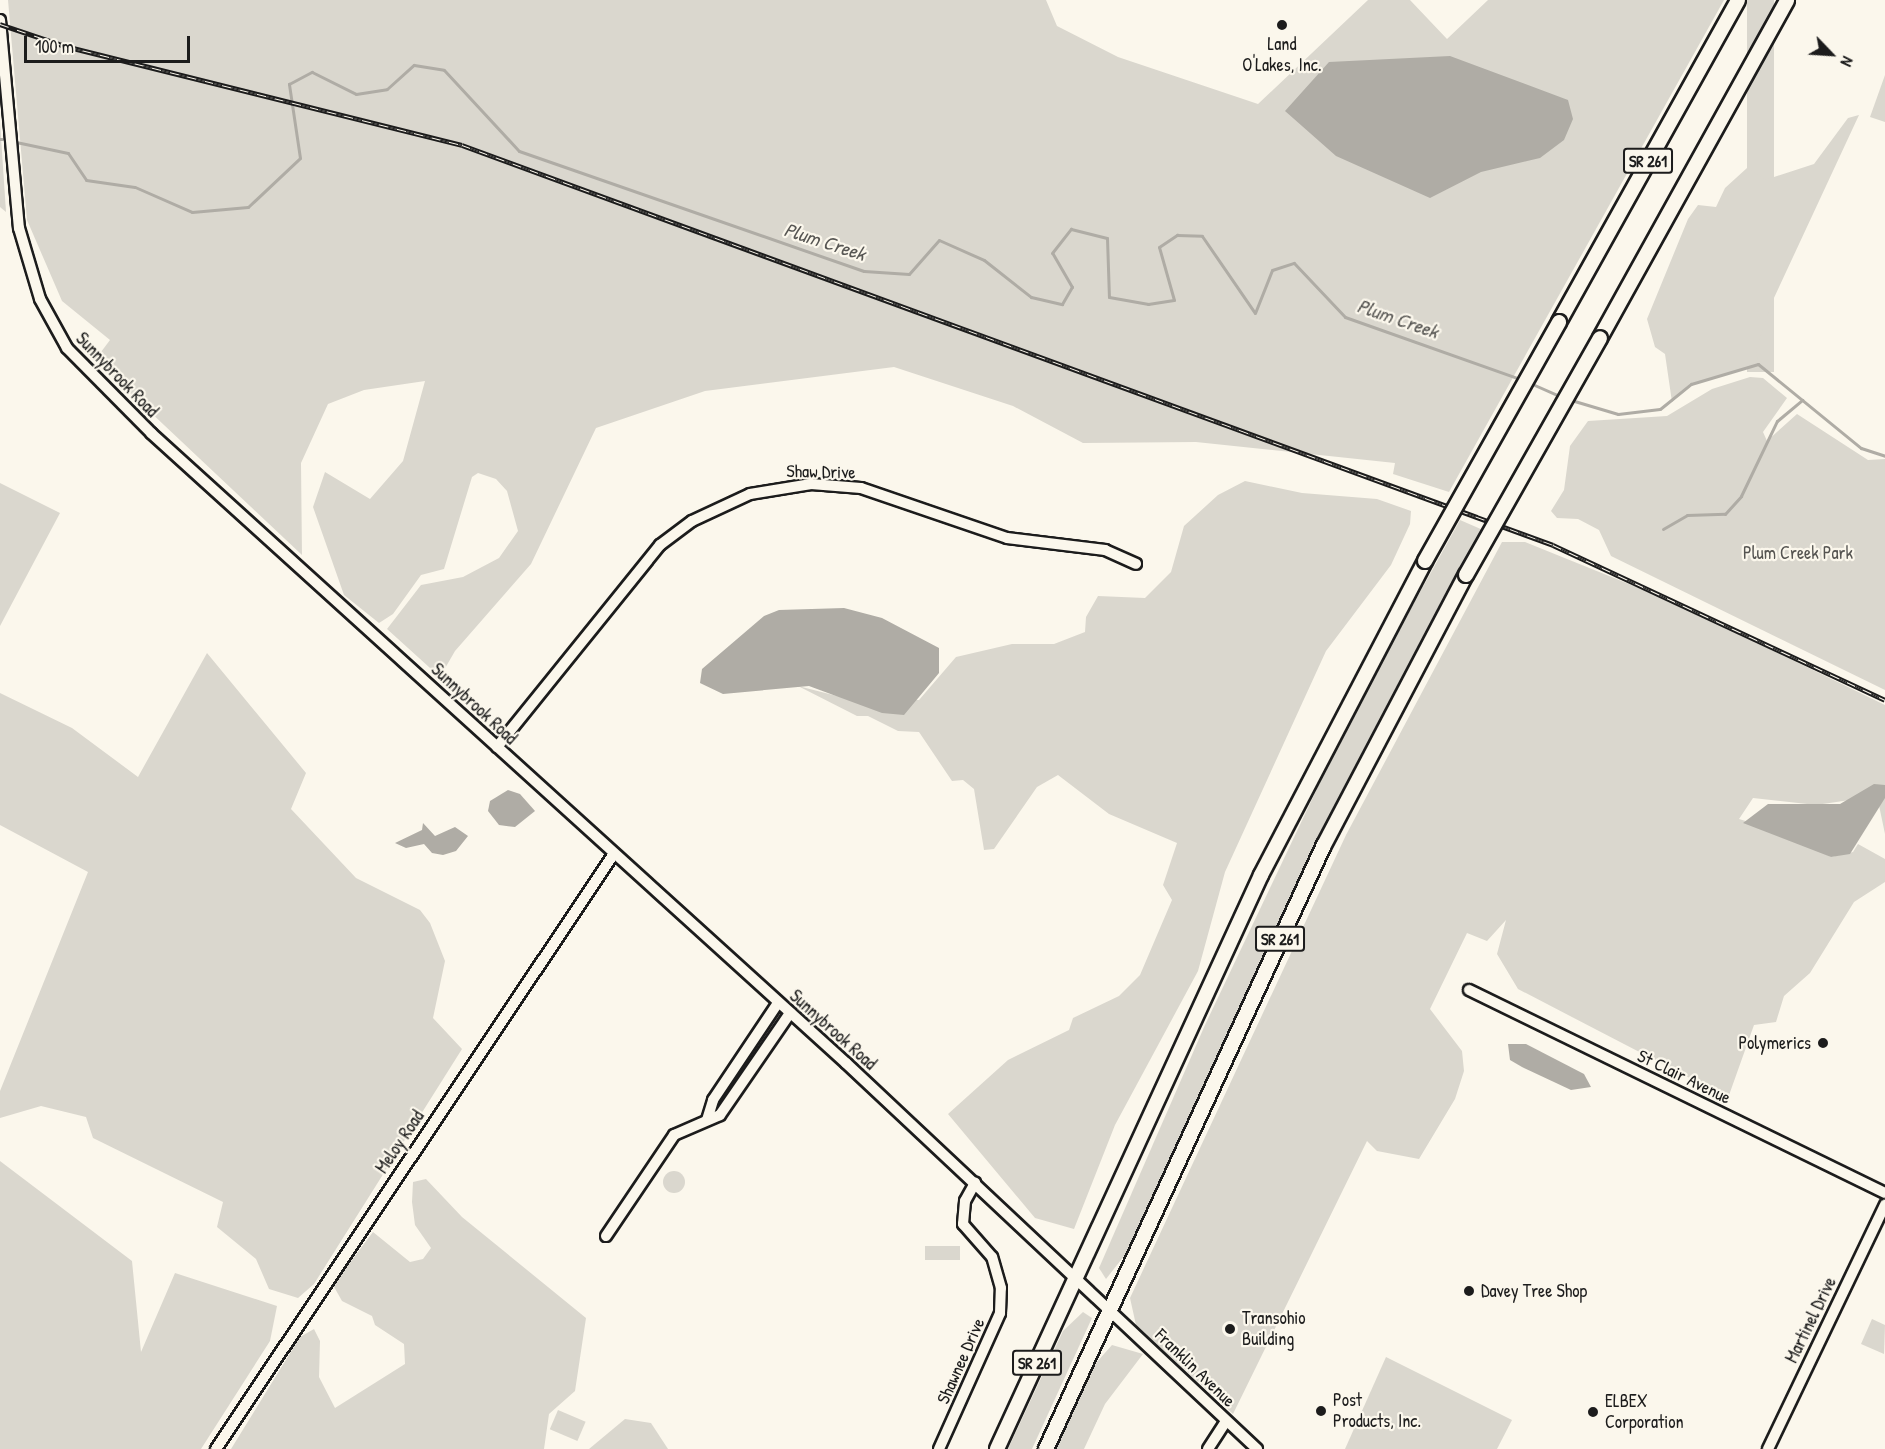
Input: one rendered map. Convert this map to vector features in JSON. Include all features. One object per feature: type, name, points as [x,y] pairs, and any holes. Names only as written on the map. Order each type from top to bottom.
[{"type":"main road","name":"SR 261","points":[[997,1449],[1261,875],[1425,561],[1738,0]]},
{"type":"main road","name":"SR 261","points":[[1046,1449],[1320,855],[1466,575],[1787,0]]},
{"type":"street","name":"Sunnybrook Road","points":[[0,20],[9,146],[26,258],[39,299],[67,348],[151,433],[613,855],[790,1013],[1111,1311]]},
{"type":"street","name":"Shaw Drive","points":[[497,747],[653,552],[692,520],[750,494],[804,485],[861,488],[1006,538],[1106,550],[1136,564]]},
{"type":"street","name":"Meloy Road","points":[[216,1449],[613,855]]},
{"type":"street","name":"St Clair Avenue","points":[[1469,990],[1885,1193]]},
{"type":"street","points":[[707,1120],[713,1100],[778,1003]]},
{"type":"street","points":[[606,1236],[674,1135],[707,1120],[726,1107],[790,1013]]},
{"type":"street","name":"Shawnee Drive","points":[[939,1449],[995,1328],[1002,1298],[992,1257],[963,1224],[965,1201],[975,1184]]},
{"type":"street","name":"Martinel Drive","points":[[1768,1449],[1885,1205]]},
{"type":"street","name":"Franklin Avenue","points":[[1111,1311],[1257,1449]]},
{"type":"street","points":[[1208,1449],[1226,1421]]},
{"type":"green space","points":[[8,0],[1046,0],[1057,26],[1118,57],[1258,104],[1368,0],[1410,0],[1447,39],[1488,0],[1724,0],[1449,492],[1393,474],[1395,463],[1196,442],[1083,443],[1013,406],[894,367],[705,391],[596,428],[531,564],[455,651],[440,677],[387,629],[421,585],[463,577],[499,558],[518,531],[507,491],[496,479],[478,473],[472,477],[444,569],[421,575],[393,614],[379,623],[344,595],[313,507],[325,472],[370,499],[403,461],[425,381],[364,390],[328,404],[301,463],[302,555],[95,360],[110,340],[62,301],[27,220]]},
{"type":"green space","points":[[1747,0],[1774,0],[1774,372],[1747,372]]},
{"type":"green space","points":[[1885,75],[1885,122],[1870,117]]},
{"type":"green space","points":[[1859,115],[1773,300],[1756,349],[1758,364],[1691,384],[1672,402],[1665,354],[1655,347],[1647,319],[1688,219],[1698,205],[1716,207],[1725,188],[1747,168],[1765,180],[1814,164],[1848,118]]},
{"type":"green space","points":[[0,122],[6,212],[0,207]]},
{"type":"green space","name":"Plum Creek Park","points":[[1750,377],[1763,378],[1787,398],[1763,432],[1767,441],[1797,414],[1868,460],[1885,459],[1885,690],[1611,556],[1599,530],[1578,519],[1557,518],[1551,511],[1564,490],[1570,446],[1588,421],[1667,416],[1712,389]]},
{"type":"green space","points":[[1245,481],[1302,493],[1377,499],[1411,511],[1410,524],[1391,565],[1326,651],[1225,872],[1198,971],[1115,1125],[1074,1229],[1035,1218],[948,1114],[1008,1060],[1069,1030],[1073,1018],[1119,996],[1140,975],[1172,900],[1163,885],[1177,843],[1109,814],[1058,775],[1037,787],[994,849],[984,850],[974,789],[963,780],[952,781],[919,732],[898,731],[868,716],[857,716],[798,686],[841,697],[919,700],[956,657],[1012,644],[1054,644],[1085,632],[1086,617],[1098,596],[1145,598],[1171,572],[1184,526],[1218,495]]},
{"type":"green space","points":[[0,483],[60,513],[0,626]]},
{"type":"green space","points":[[1460,520],[1483,530],[1132,1246],[1106,1279],[1099,1268],[1205,1025],[1352,715]]},
{"type":"green space","points":[[1502,542],[1525,542],[1671,601],[1885,705],[1885,834],[1877,796],[1816,805],[1753,798],[1739,819],[1789,834],[1831,857],[1853,852],[1858,844],[1885,859],[1885,882],[1854,902],[1810,973],[1784,996],[1776,1022],[1754,1025],[1728,1098],[1518,989],[1497,954],[1506,920],[1487,941],[1467,933],[1430,1009],[1462,1051],[1464,1071],[1455,1099],[1419,1159],[1377,1151],[1367,1141],[1233,1414],[1136,1325],[1130,1298],[1346,835]]},
{"type":"green space","points":[[207,653],[306,773],[291,809],[356,878],[420,910],[430,923],[445,961],[433,1018],[462,1049],[314,1284],[298,1298],[269,1289],[256,1259],[217,1227],[223,1202],[93,1138],[86,1117],[41,1106],[0,1118],[0,1091],[88,872],[0,825],[0,693],[72,728],[138,777]]},
{"type":"green space","points":[[0,1161],[132,1261],[141,1352],[175,1273],[277,1306],[270,1341],[201,1449],[0,1449]]},
{"type":"green space","points":[[674,1171],[682,1174],[685,1182],[682,1190],[674,1193],[666,1190],[663,1182],[666,1174]]},
{"type":"green space","points":[[426,1179],[462,1217],[586,1318],[575,1391],[549,1414],[544,1449],[231,1449],[300,1337],[314,1329],[320,1341],[319,1377],[335,1408],[405,1364],[404,1344],[375,1325],[372,1316],[342,1301],[333,1285],[373,1232],[410,1262],[423,1259],[431,1248],[415,1225],[412,1202],[413,1182]]},
{"type":"green space","points":[[925,1246],[960,1246],[960,1260],[925,1260]]},
{"type":"green space","points":[[1083,1312],[1092,1318],[1032,1449],[1008,1449],[1063,1331]]},
{"type":"green space","points":[[1872,1319],[1885,1325],[1884,1354],[1861,1344]]},
{"type":"green space","points":[[1112,1345],[1143,1354],[1105,1404],[1084,1449],[1055,1449],[1096,1363]]},
{"type":"green space","points":[[1386,1357],[1512,1420],[1497,1449],[1345,1449]]},
{"type":"green space","points":[[558,1410],[586,1422],[577,1441],[550,1429]]},
{"type":"green space","points":[[625,1419],[651,1423],[668,1449],[589,1449]]},
{"type":"shaded area","points":[[1450,56],[1568,100],[1573,119],[1564,140],[1540,158],[1481,172],[1430,198],[1336,156],[1285,111],[1329,62]]},
{"type":"shaded area","points":[[844,608],[882,618],[939,648],[939,673],[904,715],[882,713],[809,686],[723,694],[700,683],[702,669],[764,616],[779,610]]},
{"type":"shaded area","points":[[1874,784],[1885,785],[1885,798],[1850,854],[1831,857],[1743,823],[1768,804],[1840,804]]},
{"type":"shaded area","points":[[508,790],[520,794],[535,811],[515,827],[499,825],[488,811],[490,801]]},
{"type":"shaded area","points":[[423,823],[435,836],[455,827],[468,836],[456,851],[443,855],[432,853],[424,844],[406,848],[395,843],[422,830]]},
{"type":"shaded area","points":[[1508,1044],[1526,1044],[1584,1074],[1591,1087],[1571,1090],[1522,1067],[1510,1060]]},
{"type":"waterway","name":"Plum Creek","points":[[16,142],[68,153],[86,180],[135,187],[192,212],[248,207],[300,158],[289,84],[312,72],[356,94],[387,89],[414,65],[444,70],[519,151],[864,271],[909,274],[939,240],[984,260],[1031,297],[1062,304],[1072,287],[1052,253],[1071,229],[1107,238],[1109,297],[1148,304],[1174,300],[1159,247],[1177,235],[1202,236],[1255,313],[1272,270],[1294,263],[1345,317],[1523,380]]},
{"type":"waterway","name":"Plum Creek","points":[[1571,400],[1618,414],[1660,409],[1691,384],[1758,364],[1861,448],[1885,456]]},
{"type":"waterway","name":"Plum Creek","points":[[1530,383],[1562,397]]},
{"type":"waterway","points":[[1663,529],[1687,515],[1725,514],[1741,496],[1777,421],[1802,400]]},
{"type":"railway","points":[[0,24],[65,46],[462,145],[1553,545],[1885,700]]},
{"type":"place","name":"Land O'Lakes, Inc.","points":[[1282,25]]},
{"type":"place","name":"Polymerics","points":[[1823,1043]]},
{"type":"place","name":"Davey Tree Shop","points":[[1469,1291]]},
{"type":"place","name":"Transohio Building","points":[[1230,1329]]},
{"type":"place","name":"Post Products, Inc.","points":[[1321,1411]]},
{"type":"place","name":"ELBEX Corporation","points":[[1593,1412]]}]
